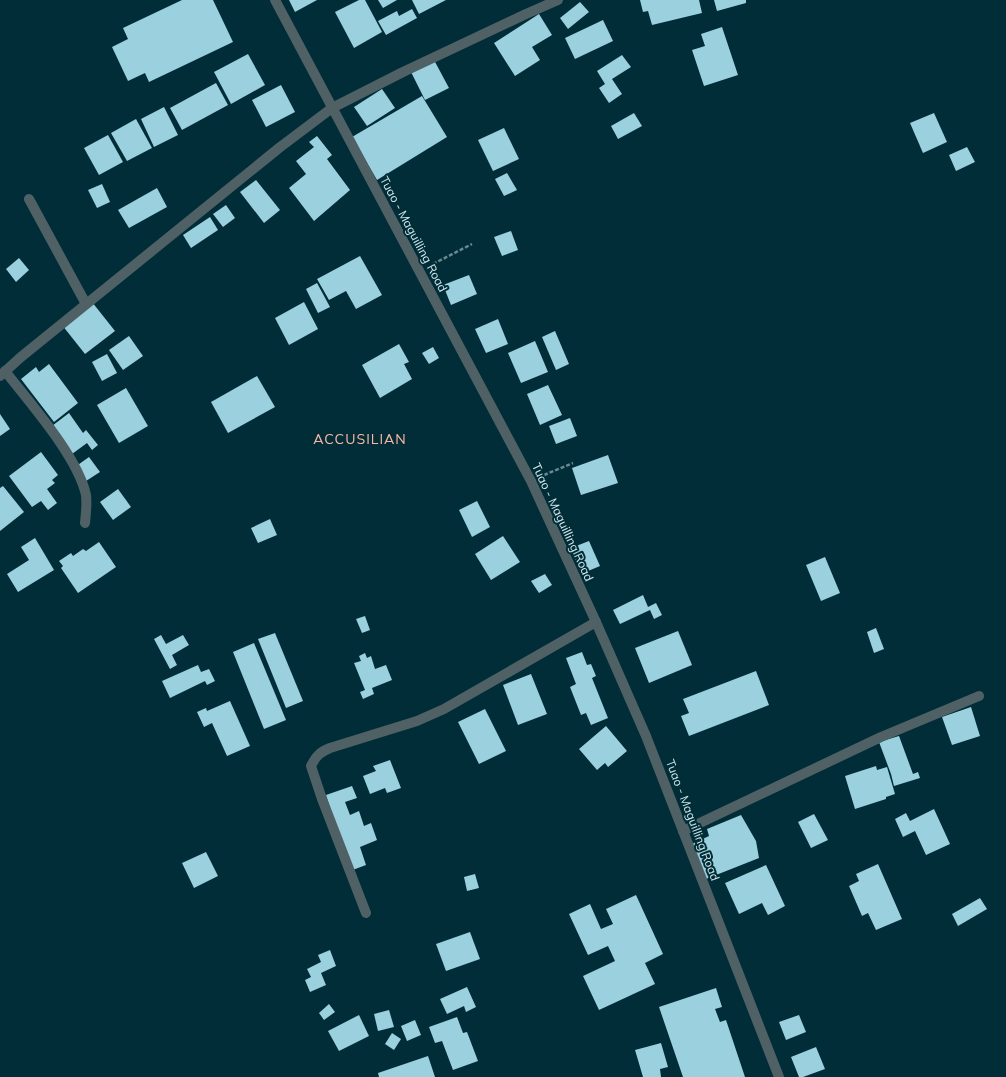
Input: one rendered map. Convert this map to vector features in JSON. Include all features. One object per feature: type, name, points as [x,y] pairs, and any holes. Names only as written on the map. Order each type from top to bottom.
[{"type":"street","name":"Tuao - Maguilling Road","points":[[275,0],[531,481],[596,622],[646,736],[779,1077]]},
{"type":"street","points":[[85,523],[86,496],[78,473],[51,431],[3,374],[21,357],[86,304],[279,148],[332,108],[403,72],[558,0]]},
{"type":"street","points":[[29,199],[86,304]]},
{"type":"street","points":[[366,913],[322,799],[311,766],[315,758],[320,752],[330,748],[417,721],[444,709],[596,622]]},
{"type":"street","points":[[683,832],[881,737],[979,696]]},
{"type":"path","points":[[419,271],[472,244]]},
{"type":"path","points":[[531,481],[573,462]]},
{"type":"building","points":[[182,0],[213,0],[233,42],[149,82],[145,73],[128,81],[112,47],[128,39],[123,28]]},
{"type":"building","points":[[289,0],[317,0],[295,12]]},
{"type":"building","points":[[359,0],[365,0],[382,32],[354,48],[335,12]]},
{"type":"building","points":[[378,0],[397,0],[383,8]]},
{"type":"building","points":[[412,0],[446,0],[419,14]]},
{"type":"building","points":[[640,0],[699,0],[702,13],[652,25],[648,11],[643,12]]},
{"type":"building","points":[[714,0],[746,0],[746,3],[717,11]]},
{"type":"building","points":[[580,2],[589,12],[568,29],[560,18]]},
{"type":"building","points":[[412,9],[417,18],[386,35],[378,21],[397,11],[399,16]]},
{"type":"building","points":[[539,14],[552,35],[532,47],[540,60],[515,76],[494,43]]},
{"type":"building","points":[[603,20],[613,41],[575,59],[565,38]]},
{"type":"building","points":[[722,27],[738,75],[704,86],[692,50],[705,46],[701,34]]},
{"type":"building","points":[[248,54],[265,85],[231,104],[214,72]]},
{"type":"building","points":[[622,55],[631,67],[612,79],[622,94],[609,103],[599,88],[605,84],[597,71]]},
{"type":"building","points":[[434,60],[449,88],[425,100],[411,72]]},
{"type":"building","points":[[216,83],[228,105],[182,130],[170,108]]},
{"type":"building","points":[[281,85],[295,112],[266,127],[252,100]]},
{"type":"building","points":[[382,89],[395,108],[367,126],[354,107]]},
{"type":"building","points":[[422,96],[447,137],[377,180],[352,137]]},
{"type":"building","points":[[164,107],[178,135],[154,147],[141,119]]},
{"type":"building","points":[[634,113],[642,126],[618,139],[611,126]]},
{"type":"building","points":[[934,113],[947,142],[923,153],[910,123]]},
{"type":"building","points":[[136,119],[152,148],[127,161],[111,133]]},
{"type":"building","points":[[504,128],[519,159],[493,171],[478,140]]},
{"type":"building","points":[[108,135],[123,162],[99,175],[84,148]]},
{"type":"building","points":[[317,136],[332,155],[327,159],[350,190],[314,221],[289,188],[306,174],[296,161],[314,147],[309,142]]},
{"type":"building","points":[[967,147],[975,162],[956,171],[949,155]]},
{"type":"building","points":[[507,173],[517,190],[504,196],[495,179]]},
{"type":"building","points":[[256,180],[280,210],[264,223],[240,192]]},
{"type":"building","points":[[102,184],[110,202],[97,208],[88,190]]},
{"type":"building","points":[[157,188],[167,207],[129,228],[118,210]]},
{"type":"building","points":[[226,205],[235,218],[223,227],[213,214]]},
{"type":"building","points":[[210,217],[218,230],[191,248],[183,235]]},
{"type":"building","points":[[511,231],[518,250],[502,256],[494,237]]},
{"type":"building","points":[[360,256],[382,295],[356,309],[346,291],[329,300],[317,279]]},
{"type":"building","points":[[19,258],[29,270],[16,282],[6,269]]},
{"type":"building","points":[[469,275],[477,294],[451,305],[443,285]]},
{"type":"building","points":[[317,283],[330,307],[318,313],[306,289]]},
{"type":"building","points":[[92,302],[115,331],[85,354],[62,325]]},
{"type":"building","points":[[304,302],[318,329],[289,345],[275,318]]},
{"type":"building","points":[[498,319],[508,344],[486,353],[475,329]]},
{"type":"building","points":[[555,331],[569,364],[556,370],[542,337]]},
{"type":"building","points":[[129,336],[143,356],[123,370],[109,350]]},
{"type":"building","points":[[535,341],[548,372],[521,383],[508,353]]},
{"type":"building","points":[[399,344],[409,362],[404,364],[412,379],[380,398],[362,365]]},
{"type":"building","points":[[433,347],[439,358],[429,364],[422,353]]},
{"type":"building","points":[[107,354],[117,373],[102,381],[92,362]]},
{"type":"building","points":[[49,364],[78,403],[54,422],[21,379],[36,367],[39,372]]},
{"type":"building","points":[[257,376],[275,407],[228,433],[211,402]]},
{"type":"building","points":[[548,385],[562,415],[540,425],[527,394]]},
{"type":"building","points":[[126,388],[148,426],[119,443],[97,405]]},
{"type":"building","points":[[69,413],[83,433],[86,430],[98,445],[92,450],[87,443],[72,454],[52,426]]},
{"type":"building","points":[[0,414],[10,429],[0,436]]},
{"type":"building","points":[[570,418],[577,436],[556,444],[549,426]]},
{"type":"building","points":[[41,452],[58,475],[52,480],[55,483],[47,489],[57,503],[48,510],[41,501],[32,507],[9,476]]},
{"type":"building","points":[[608,455],[618,483],[581,495],[572,468]]},
{"type":"building","points":[[89,457],[100,472],[86,481],[75,467]]},
{"type":"building","points":[[3,486],[24,512],[0,531],[0,488]]},
{"type":"building","points":[[118,489],[131,507],[113,520],[100,502]]},
{"type":"building","points":[[477,501],[490,527],[472,537],[459,510]]},
{"type":"building","points":[[270,519],[277,535],[258,543],[251,528]]},
{"type":"building","points":[[503,536],[520,562],[491,580],[475,554]]},
{"type":"building","points":[[35,538],[54,570],[18,592],[7,574],[29,560],[21,547]]},
{"type":"building","points":[[589,541],[600,566],[581,574],[571,548]]},
{"type":"building","points":[[99,542],[116,567],[78,593],[61,568],[63,566],[59,561],[71,553],[73,556],[83,549],[86,551]]},
{"type":"building","points":[[825,557],[840,593],[821,601],[806,565]]},
{"type":"building","points":[[545,574],[552,585],[539,593],[531,581]]},
{"type":"building","points":[[643,595],[648,607],[656,603],[662,615],[654,619],[650,610],[620,624],[613,610]]},
{"type":"building","points":[[365,616],[370,630],[362,633],[356,619]]},
{"type":"building","points":[[876,628],[884,649],[874,653],[867,632]]},
{"type":"building","points":[[678,631],[692,665],[649,683],[635,648]]},
{"type":"building","points":[[275,633],[303,701],[286,708],[258,639]]},
{"type":"building","points":[[161,635],[166,644],[183,635],[189,645],[172,655],[177,665],[170,669],[154,639]]},
{"type":"building","points":[[254,643],[286,720],[264,729],[233,652]]},
{"type":"building","points":[[582,652],[587,665],[591,664],[596,676],[592,678],[608,718],[591,725],[586,713],[581,715],[570,687],[576,684],[566,658]]},
{"type":"building","points":[[365,653],[367,658],[371,656],[375,669],[386,665],[392,680],[372,688],[374,694],[363,699],[360,692],[365,690],[354,663],[361,661],[359,656]]},
{"type":"building","points":[[198,665],[201,672],[209,669],[215,681],[207,685],[205,681],[170,698],[162,681]]},
{"type":"building","points":[[756,671],[769,705],[689,736],[681,716],[689,713],[683,699]]},
{"type":"building","points":[[531,674],[547,714],[518,725],[503,685]]},
{"type":"building","points":[[230,701],[250,746],[227,756],[212,723],[204,727],[197,712],[206,708],[207,711]]},
{"type":"building","points":[[971,707],[980,736],[952,745],[942,717]]},
{"type":"building","points":[[485,709],[506,751],[479,764],[458,722]]},
{"type":"building","points":[[606,726],[627,751],[608,767],[605,763],[597,770],[579,749]]},
{"type":"building","points":[[899,736],[913,774],[918,772],[920,778],[894,786],[879,742]]},
{"type":"building","points":[[390,760],[401,788],[387,793],[385,788],[370,794],[363,776],[376,771],[373,766]]},
{"type":"building","points":[[876,766],[877,770],[887,767],[895,794],[886,797],[886,799],[855,809],[845,776]]},
{"type":"building","points":[[352,786],[357,798],[345,802],[350,815],[359,811],[364,826],[371,823],[377,840],[360,847],[366,865],[350,871],[326,795]]},
{"type":"building","points":[[934,809],[950,844],[926,855],[915,831],[903,837],[895,819],[906,813],[910,821]]},
{"type":"building","points":[[814,814],[828,840],[811,848],[798,822]]},
{"type":"building","points":[[741,815],[756,841],[759,858],[706,879],[692,844],[709,836],[707,829]]},
{"type":"building","points":[[206,852],[218,876],[194,888],[182,863]]},
{"type":"building","points":[[878,864],[902,919],[876,930],[868,913],[862,916],[849,886],[859,881],[856,874]]},
{"type":"building","points":[[766,865],[785,906],[768,915],[762,903],[739,914],[725,883]]},
{"type":"building","points":[[475,874],[479,888],[467,891],[464,877]]},
{"type":"building","points":[[636,895],[663,954],[645,963],[655,984],[599,1010],[583,976],[615,961],[608,946],[588,955],[569,914],[590,904],[601,929],[613,924],[606,909]]},
{"type":"building","points":[[980,898],[987,909],[958,926],[952,914]]},
{"type":"building","points":[[470,932],[480,959],[446,971],[436,944]]},
{"type":"building","points":[[330,950],[336,966],[321,973],[326,985],[310,992],[305,980],[311,977],[307,969],[321,962],[318,955]]},
{"type":"building","points":[[467,987],[476,1007],[466,1012],[464,1006],[447,1014],[440,999]]},
{"type":"building","points":[[716,988],[722,1007],[715,1009],[720,1022],[726,1020],[745,1077],[683,1077],[659,1007]]},
{"type":"building","points":[[329,1004],[335,1012],[324,1020],[319,1013]]},
{"type":"building","points":[[389,1010],[394,1027],[378,1031],[374,1014]]},
{"type":"building","points":[[359,1015],[369,1036],[339,1051],[328,1031]]},
{"type":"building","points":[[799,1015],[806,1032],[786,1040],[779,1022]]},
{"type":"building","points":[[457,1017],[463,1033],[467,1032],[478,1061],[453,1070],[442,1041],[435,1043],[429,1027]]},
{"type":"building","points":[[415,1020],[421,1035],[407,1041],[401,1026]]},
{"type":"building","points":[[392,1033],[401,1039],[394,1050],[385,1044]]},
{"type":"building","points":[[661,1043],[668,1067],[660,1069],[661,1077],[643,1077],[635,1050]]},
{"type":"building","points":[[816,1047],[825,1069],[799,1077],[791,1057]]},
{"type":"building","points":[[428,1056],[435,1077],[379,1077],[378,1073]]},
{"type":"district","name":"ACCUSILIAN","points":[[360,439]]}]
